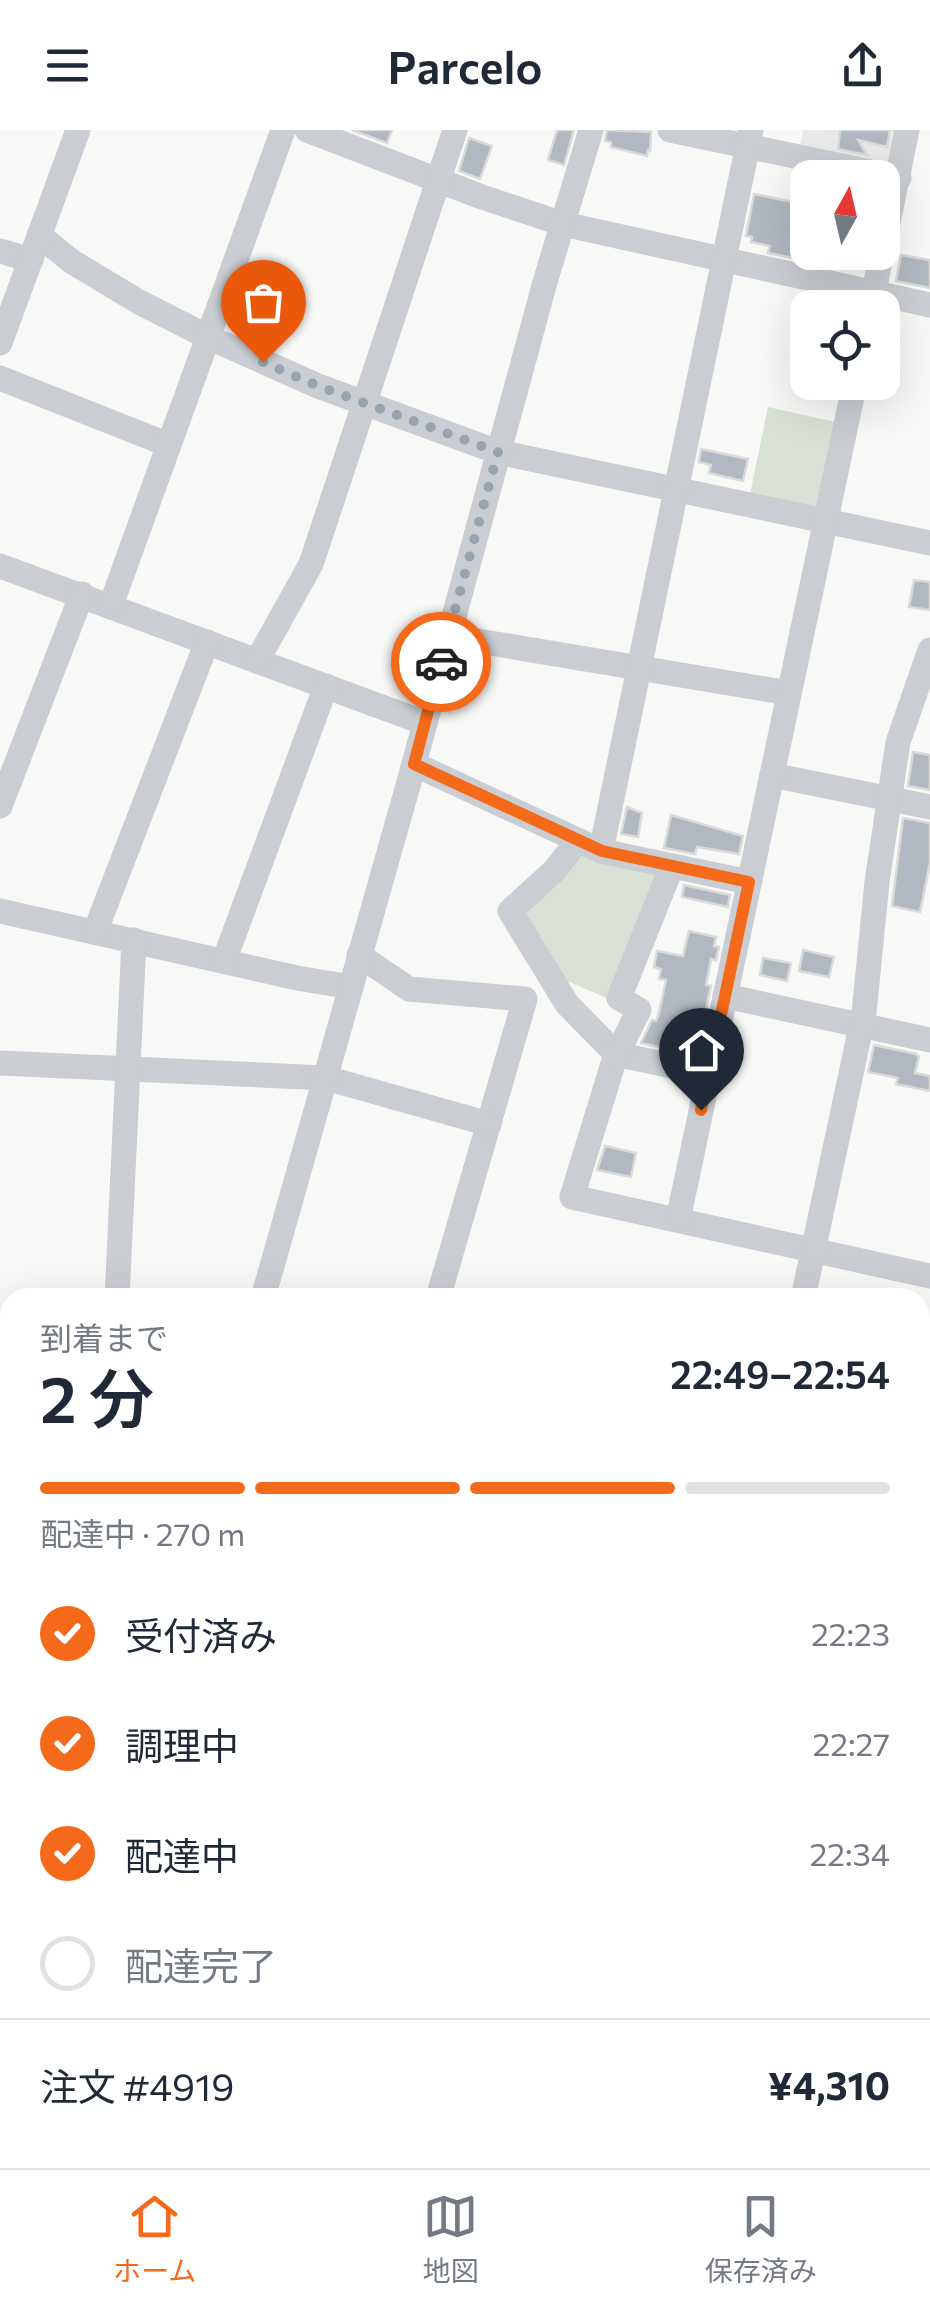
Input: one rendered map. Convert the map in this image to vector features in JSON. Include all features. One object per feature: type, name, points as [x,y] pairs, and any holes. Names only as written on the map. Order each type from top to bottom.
[{"type":"street","points":[[0,342],[78,130]]},
{"type":"street","points":[[111,605],[283,130]]},
{"type":"street","points":[[307,130],[563,224],[836,290]]},
{"type":"street","points":[[257,660],[311,564],[455,130]]},
{"type":"street","points":[[266,1288],[591,130]]},
{"type":"street","points":[[670,130],[749,138],[832,160]]},
{"type":"street","points":[[900,173],[908,130]]},
{"type":"street","points":[[709,1074],[616,1054],[567,1004],[510,911],[555,870],[590,846],[639,669],[749,138]]},
{"type":"street","points":[[39,235],[105,282],[208,337],[365,404],[498,452],[930,543]]},
{"type":"street","points":[[0,251],[31,260]]},
{"type":"street","points":[[900,302],[930,305]]},
{"type":"street","points":[[0,378],[169,445]]},
{"type":"street","points":[[678,1220],[851,400]]},
{"type":"street","points":[[0,566],[425,723]]},
{"type":"street","points":[[0,806],[82,594]]},
{"type":"street","points":[[448,636],[789,694]]},
{"type":"street","points":[[95,932],[207,642]]},
{"type":"street","points":[[805,1288],[862,1025],[877,882],[898,742],[930,650]]},
{"type":"street","points":[[224,960],[326,686]]},
{"type":"street","points":[[414,764],[590,846],[749,882]]},
{"type":"street","points":[[772,776],[930,807]]},
{"type":"street","points":[[672,866],[619,998],[639,1010],[616,1054],[572,1197],[930,1276]]},
{"type":"street","points":[[0,911],[350,987]]},
{"type":"street","points":[[117,1288],[134,940]]},
{"type":"street","points":[[360,955],[409,989],[567,1004]]},
{"type":"street","points":[[726,996],[930,1040]]},
{"type":"street","points":[[441,1288],[525,999]]},
{"type":"street","points":[[0,1064],[326,1078],[489,1124]]},
{"type":"shaded area","points":[[803,130],[901,130],[895,160],[852,160],[799,151]]},
{"type":"shaded area","points":[[768,407],[840,423],[822,508],[749,499]]},
{"type":"shaded area","points":[[574,854],[666,871],[614,1001],[562,979],[522,908]]},
{"type":"building","points":[[352,130],[392,130],[387,143]]},
{"type":"building","points":[[557,130],[574,130],[564,165],[548,160]]},
{"type":"building","points":[[607,130],[651,132],[650,151],[647,156],[611,147],[611,142],[605,141]]},
{"type":"building","points":[[840,130],[890,130],[887,147],[858,140],[867,155],[838,149]]},
{"type":"building","points":[[469,138],[492,146],[480,179],[459,171]]},
{"type":"building","points":[[754,194],[790,201],[790,257],[768,253],[770,246],[751,242],[752,237],[746,236]]},
{"type":"building","points":[[901,255],[930,260],[930,288],[896,281]]},
{"type":"building","points":[[701,449],[748,459],[743,481],[709,473],[711,465],[699,462]]},
{"type":"building","points":[[914,580],[930,582],[930,610],[909,607]]},
{"type":"building","points":[[913,752],[930,755],[930,790],[908,786]]},
{"type":"building","points":[[627,807],[642,813],[638,837],[621,834]]},
{"type":"building","points":[[671,815],[743,836],[739,854],[697,847],[695,854],[664,848]]},
{"type":"building","points":[[903,818],[930,823],[930,863],[920,912],[892,906]]},
{"type":"building","points":[[684,885],[730,895],[728,907],[682,897]]},
{"type":"building","points":[[689,931],[716,937],[714,946],[719,947],[716,960],[711,959],[706,985],[711,986],[696,1055],[641,1043],[652,1020],[656,1021],[666,980],[659,979],[661,969],[654,967],[657,951],[683,956]]},
{"type":"building","points":[[803,950],[834,957],[829,977],[799,971]]},
{"type":"building","points":[[763,958],[791,963],[787,981],[760,975]]},
{"type":"building","points":[[874,1045],[916,1054],[919,1057],[915,1073],[930,1076],[930,1091],[896,1084],[898,1078],[868,1072]]},
{"type":"building","points":[[605,1146],[636,1153],[631,1177],[597,1170]]},
{"type":"way so far","points":[[263,362],[498,452],[441,662]]},
{"type":"route","points":[[441,662],[414,764],[602,851],[749,882],[701,1110]]}]
